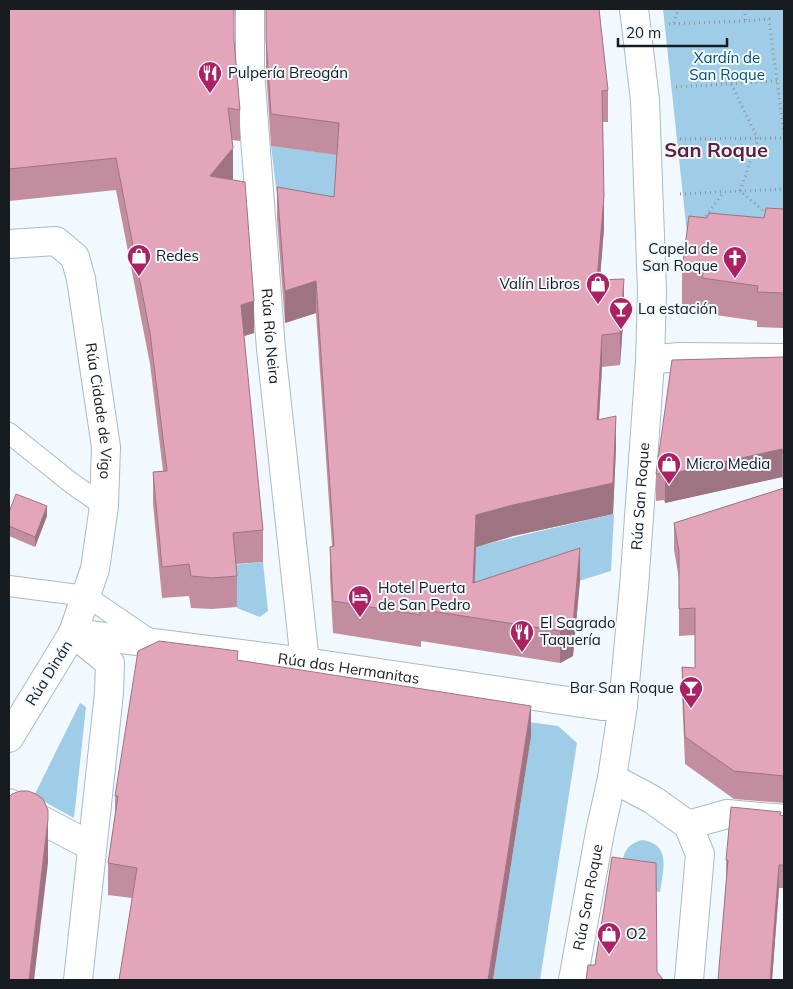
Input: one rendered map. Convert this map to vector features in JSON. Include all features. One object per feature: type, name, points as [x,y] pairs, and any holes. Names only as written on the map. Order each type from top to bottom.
[{"type":"street","name":"Rúa Río Neira","points":[[250,9],[250,70],[270,349],[306,662]]},
{"type":"street","name":"Rúa San Roque","points":[[573,980],[600,832],[612,778],[623,705],[634,587],[650,362],[652,291],[646,100],[634,9]]},
{"type":"street","name":"Rúa Cidade de Vigo","points":[[9,244],[56,241],[76,257],[81,279],[106,447],[104,506],[96,569],[73,633]]},
{"type":"street","points":[[650,362],[657,359],[679,357],[784,358]]},
{"type":"street","name":"Rúa das Hermanitas","points":[[73,633],[306,662],[602,706],[623,705]]},
{"type":"street","points":[[73,633],[110,663],[109,693],[78,980]]},
{"type":"street","name":"Rúa Dinán","points":[[9,738],[73,633]]},
{"type":"street","points":[[612,778],[653,800],[688,825],[700,854],[689,980]]},
{"type":"street","points":[[9,803],[92,846]]},
{"type":"street","points":[[688,825],[727,814],[784,819]]},
{"type":"lane","points":[[9,433],[70,482],[104,506]]},
{"type":"lane","points":[[9,586],[86,596],[154,643]]},
{"type":"path","points":[[674,23],[678,9]]},
{"type":"path","points":[[745,9],[745,21]]},
{"type":"path","points":[[662,24],[769,19],[784,134]]},
{"type":"path","points":[[675,88],[778,81]]},
{"type":"path","points":[[730,84],[758,139],[740,191]]},
{"type":"path","points":[[679,139],[784,138]]},
{"type":"path","points":[[673,195],[784,189]]},
{"type":"path","points":[[740,191],[770,216]]},
{"type":"path","points":[[702,222],[723,192]]},
{"type":"green space","name":"Xardín de San Roque","points":[[663,9],[784,9],[784,245],[689,252]]},
{"type":"green space","points":[[271,146],[339,155],[334,228],[280,219]]},
{"type":"green space","points":[[614,514],[611,571],[505,604],[423,559],[566,525]]},
{"type":"green space","points":[[263,562],[268,611],[260,617],[237,608],[233,565]]},
{"type":"green space","points":[[238,682],[558,726],[577,743],[540,980],[493,980],[531,737]]},
{"type":"green space","points":[[80,703],[86,707],[74,818],[34,796]]},
{"type":"green space","points":[[642,840],[652,843],[662,853],[664,867],[660,892],[620,887],[625,852],[629,847]]},
{"type":"building","points":[[9,9],[234,9],[234,40],[240,110],[228,108],[233,148],[210,176],[245,182],[254,301],[241,305],[263,530],[233,533],[237,576],[212,578],[191,576],[189,564],[162,567],[153,472],[167,471],[150,333],[116,158],[9,169]]},
{"type":"building","points":[[266,9],[599,9],[608,90],[602,91],[604,196],[597,280],[624,279],[620,333],[602,335],[597,420],[616,416],[613,483],[476,515],[473,583],[580,548],[573,624],[560,631],[418,609],[421,615],[333,601],[330,547],[334,546],[316,281],[285,291],[277,187],[334,197],[339,123],[271,114]]},
{"type":"building","points":[[766,208],[784,209],[784,293],[757,292],[758,286],[702,278],[703,273],[682,270],[689,216],[707,218],[709,213],[764,218]]},
{"type":"building","points":[[784,357],[784,457],[782,449],[665,475],[664,473],[656,474],[672,360]]},
{"type":"building","points":[[784,488],[784,776],[734,771],[685,737],[682,667],[695,668],[695,608],[679,609],[679,551],[674,523]]},
{"type":"building","points":[[16,494],[47,506],[35,537],[9,526],[9,512]]},
{"type":"building","points":[[159,641],[238,651],[237,660],[531,706],[488,980],[119,980],[137,868],[108,863],[118,796],[115,796],[138,651]]},
{"type":"building","points":[[20,791],[28,791],[43,799],[48,810],[48,819],[29,980],[9,980],[9,797]]},
{"type":"building","points":[[731,807],[781,812],[780,815],[784,816],[784,865],[779,865],[770,980],[718,980]]},
{"type":"building","points":[[612,857],[656,863],[657,972],[662,980],[586,980],[588,965],[595,965]]},
{"type":"place","name":"Pulpería Breogán","points":[[210,94]]},
{"type":"place","name":"Redes","points":[[139,277]]},
{"type":"place","name":"Capela de San Roque","points":[[735,279]]},
{"type":"place","name":"Valín Libros","points":[[598,305]]},
{"type":"place","name":"La estación","points":[[621,330]]},
{"type":"place","name":"Micro Media","points":[[669,485]]},
{"type":"place","name":"Hotel Puerta de San Pedro","points":[[360,618]]},
{"type":"place","name":"El Sagrado Taquería","points":[[522,653]]},
{"type":"place","name":"Bar San Roque","points":[[691,709]]},
{"type":"place","name":"O2","points":[[609,955]]},
{"type":"district","name":"San Roque","points":[[716,150]]}]
